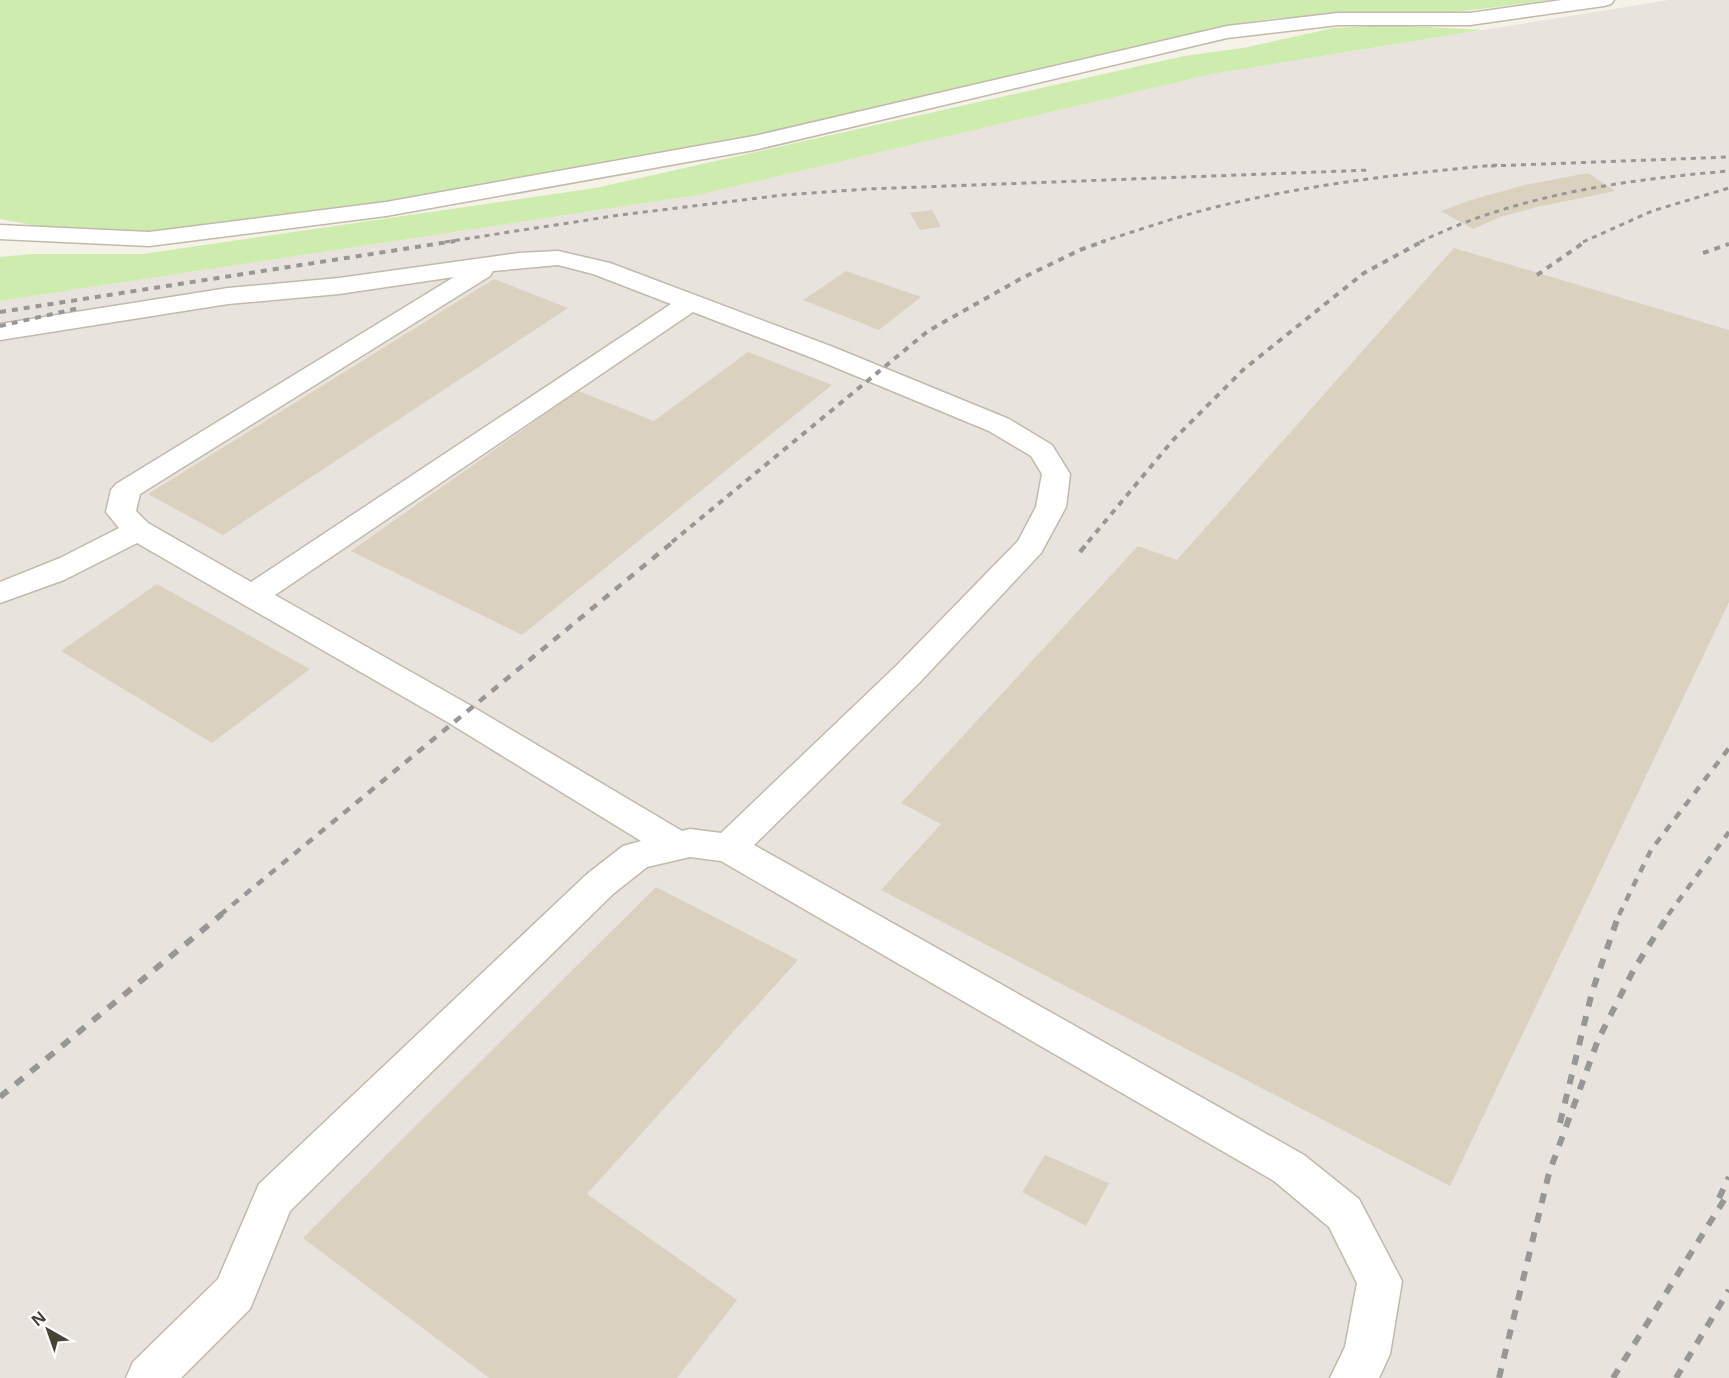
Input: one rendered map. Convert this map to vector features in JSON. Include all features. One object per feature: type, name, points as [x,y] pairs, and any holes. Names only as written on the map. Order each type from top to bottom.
[{"type":"lane","points":[[0,232],[149,239],[386,209],[754,143],[1227,32],[1338,19],[1470,19],[1604,0]]},
{"type":"lane","points":[[0,332],[228,296],[339,286],[493,264],[558,258],[601,268],[824,353],[999,425],[1042,451],[1056,474],[1051,507],[1030,546],[909,673],[729,848]]},
{"type":"lane","points":[[493,264],[126,490],[121,512],[137,530],[461,715],[676,845]]},
{"type":"lane","points":[[252,596],[691,302]]},
{"type":"lane","points":[[0,593],[90,558],[137,530]]},
{"type":"lane","points":[[149,1378],[234,1294],[274,1198],[600,884],[636,856],[690,843],[729,848],[1289,1168],[1344,1213],[1380,1281],[1367,1354],[1353,1378]]},
{"type":"shaded area","points":[[1669,0],[1729,0],[1729,1378],[0,1378],[0,301],[698,195],[1212,74]]},
{"type":"green space","points":[[0,0],[1552,0],[1456,12],[1351,12],[1241,23],[750,136],[569,172],[380,205],[142,233],[49,228],[0,219]]},
{"type":"green space","points":[[1389,25],[1482,30],[1212,74],[698,195],[0,301],[0,257],[32,254],[143,254],[595,188],[1184,56],[1243,48],[1334,28]]},
{"type":"building","points":[[1588,173],[1615,191],[1537,207],[1500,217],[1473,229],[1441,211],[1525,185]]},
{"type":"building","points":[[932,210],[941,227],[920,230],[910,213]]},
{"type":"building","points":[[1454,248],[1729,330],[1729,602],[1450,1186],[881,890],[941,824],[901,803],[1138,546],[1177,560]]},
{"type":"building","points":[[846,271],[921,297],[879,330],[803,300]]},
{"type":"building","points":[[494,279],[568,308],[223,535],[148,494]]},
{"type":"building","points":[[748,352],[832,385],[522,635],[351,551],[578,391],[654,421]]},
{"type":"building","points":[[157,584],[310,669],[212,743],[61,651]]},
{"type":"building","points":[[656,887],[798,960],[587,1194],[737,1300],[677,1378],[489,1378],[303,1238]]},
{"type":"building","points":[[1045,1155],[1109,1183],[1086,1226],[1022,1192]]},
{"type":"railway","points":[[1491,166],[1729,157]]},
{"type":"railway","points":[[1101,242],[1193,213],[1292,191],[1360,180],[1497,165]]},
{"type":"railway","points":[[445,242],[620,215],[783,195],[868,189],[1371,170]]},
{"type":"railway","points":[[1420,242],[1494,212],[1571,192],[1650,179],[1729,171]]},
{"type":"railway","points":[[1583,242],[1652,211],[1729,188]]},
{"type":"railway","points":[[0,312],[455,241]]},
{"type":"railway","points":[[672,542],[928,331],[1022,278],[1080,250],[1105,241]]},
{"type":"railway","points":[[1088,542],[1173,440],[1244,369],[1364,273],[1423,241]]},
{"type":"railway","points":[[1537,275],[1586,241]]},
{"type":"railway","points":[[1703,253],[1729,244]]},
{"type":"railway","points":[[0,326],[79,308]]},
{"type":"railway","points":[[220,915],[674,541]]},
{"type":"railway","points":[[1080,552],[1089,541]]},
{"type":"railway","points":[[1619,915],[1651,850],[1729,748]]},
{"type":"railway","points":[[1668,915],[1729,832]]},
{"type":"railway","points":[[0,1097],[222,914]]},
{"type":"railway","points":[[1560,1123],[1592,992],[1619,914]]},
{"type":"railway","points":[[1499,1378],[1549,1173],[1598,1040],[1634,969],[1669,914]]},
{"type":"railway","points":[[1719,1198],[1729,1177]]},
{"type":"railway","points":[[1613,1378],[1729,1192]]},
{"type":"railway","points":[[1676,1378],[1729,1290]]}]
